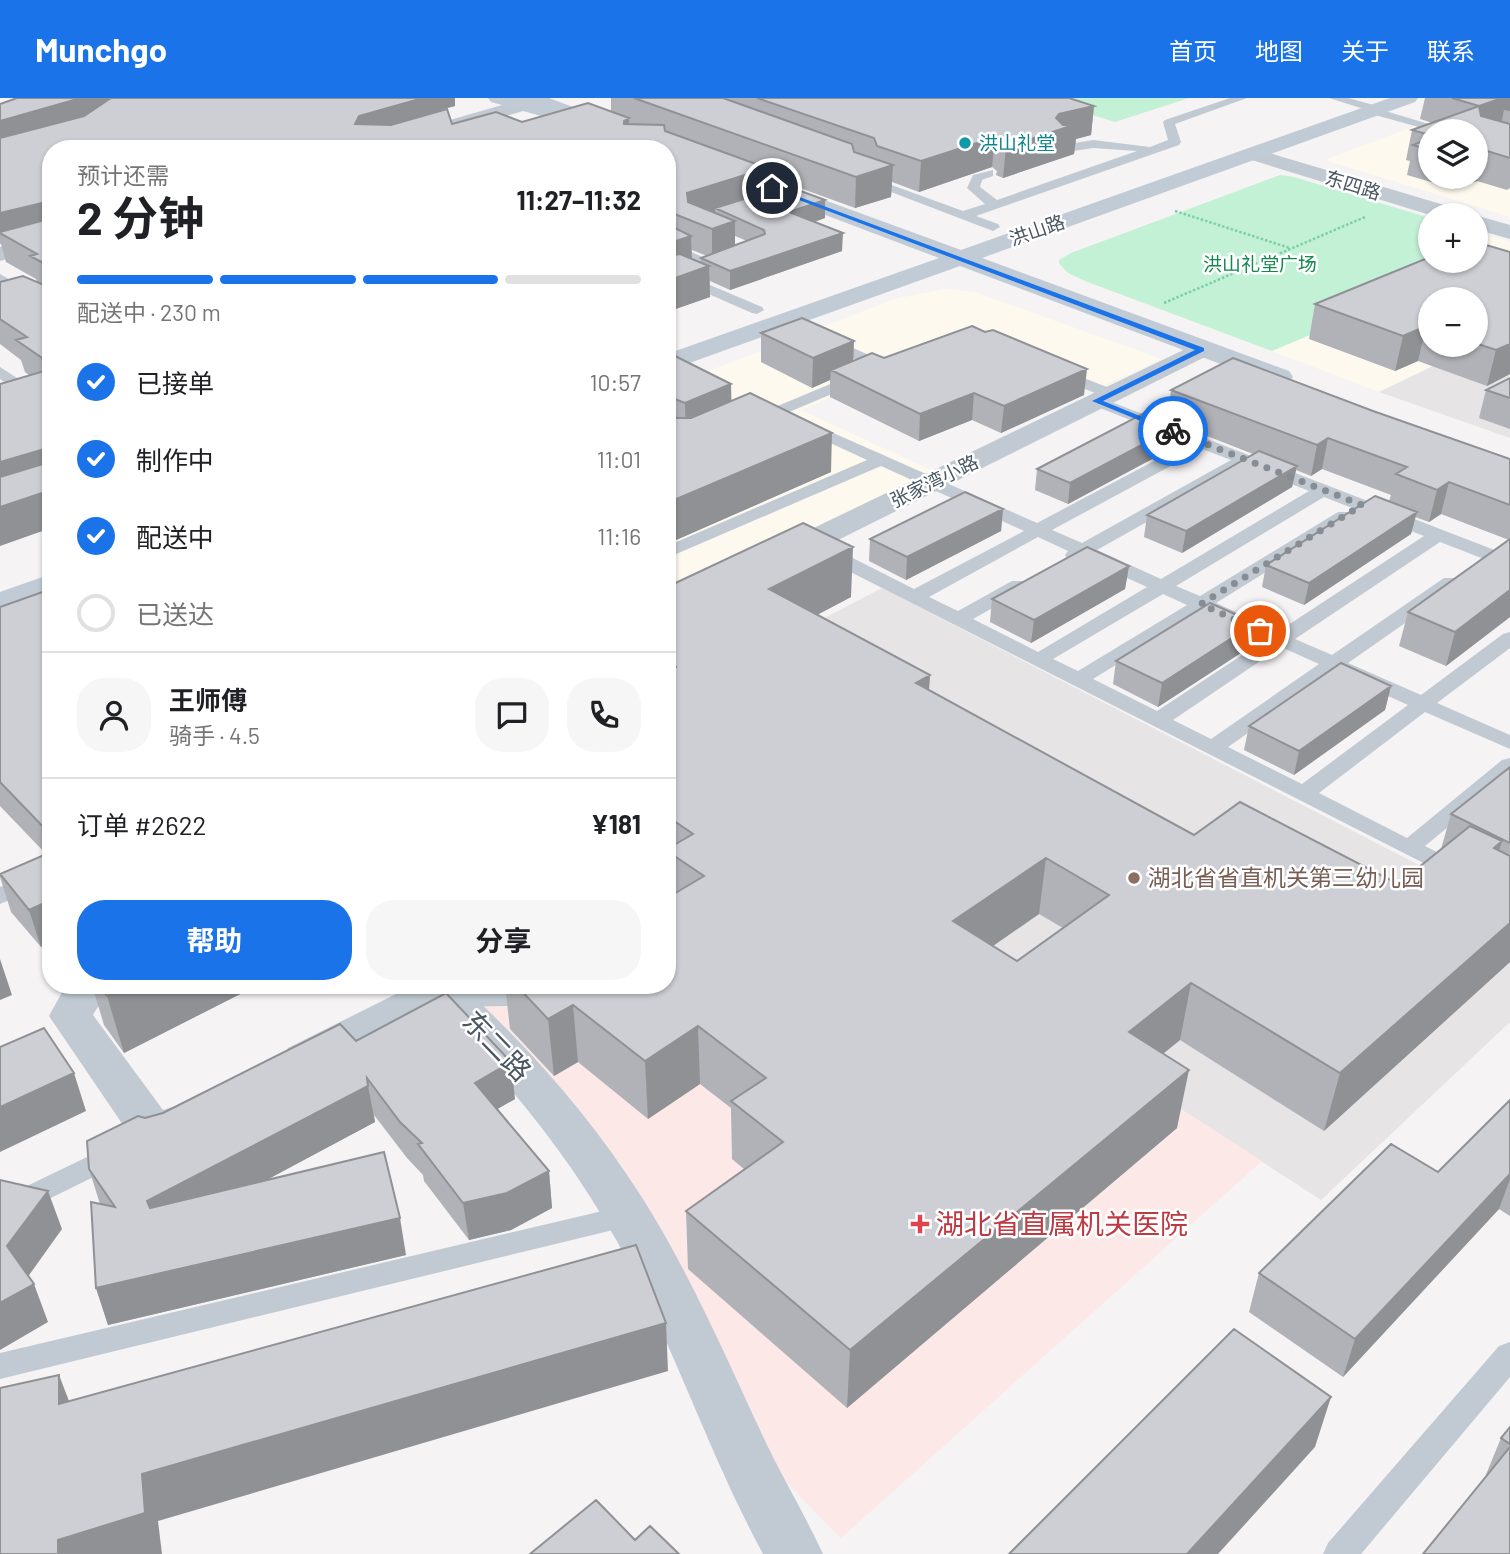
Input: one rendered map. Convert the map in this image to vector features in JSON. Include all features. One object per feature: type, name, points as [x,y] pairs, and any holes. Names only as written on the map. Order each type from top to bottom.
[{"type":"main road","points":[[498,98],[536,100]]},
{"type":"main road","name":"洪山路","points":[[676,360],[1252,155],[1371,102]]},
{"type":"main road","name":"洪山路","points":[[676,339],[932,247],[1371,102]]},
{"type":"main road","points":[[700,160],[1304,386]]},
{"type":"main road","points":[[0,580],[42,565]]},
{"type":"main road","points":[[0,603],[42,587]]},
{"type":"street","points":[[400,140],[536,100]]},
{"type":"street","name":"东四路","points":[[1252,155],[1418,204]]},
{"type":"street","points":[[1488,226],[1510,232]]},
{"type":"street","points":[[0,254],[42,242]]},
{"type":"street","name":"张家湾小路","points":[[749,571],[1202,349]]},
{"type":"street","points":[[82,994],[71,1016],[155,1135],[217,1104]]},
{"type":"street","points":[[266,1078],[435,994]]},
{"type":"street","name":"东二路","points":[[444,994],[526,1073],[628,1216],[671,1296],[758,1485],[794,1554]]},
{"type":"lane","points":[[963,216],[1175,142],[1169,122],[1241,98]]},
{"type":"lane","points":[[1371,102],[1418,120]]},
{"type":"lane","points":[[1061,149],[1076,145],[1101,144],[1152,150]]},
{"type":"lane","points":[[855,170],[868,174],[859,177],[993,227]]},
{"type":"lane","points":[[989,173],[977,178],[973,188],[995,205]]},
{"type":"lane","points":[[768,203],[792,195]]},
{"type":"lane","points":[[676,248],[716,264],[676,278]]},
{"type":"lane","points":[[0,278],[42,305]]},
{"type":"lane","points":[[676,280],[757,310]]},
{"type":"lane","points":[[10,302],[29,297]]},
{"type":"lane","points":[[737,429],[889,364],[781,321]]},
{"type":"lane","points":[[1035,364],[1202,442],[1510,563]]},
{"type":"lane","points":[[0,372],[42,401],[0,413]]},
{"type":"lane","points":[[775,413],[1510,743]]},
{"type":"lane","points":[[914,597],[1202,442]]},
{"type":"lane","points":[[1059,563],[1245,459]]},
{"type":"lane","points":[[676,549],[881,460]]},
{"type":"lane","points":[[1038,660],[1323,490]]},
{"type":"lane","points":[[1079,680],[1362,505]]},
{"type":"lane","points":[[1158,720],[1438,535]]},
{"type":"lane","points":[[808,542],[1510,899]]},
{"type":"lane","points":[[1212,748],[1490,555]]},
{"type":"lane","points":[[958,619],[1037,575]]},
{"type":"lane","points":[[1303,794],[1510,638]]},
{"type":"lane","points":[[1410,847],[1510,765]]},
{"type":"lane","points":[[0,896],[42,878]]},
{"type":"lane","points":[[474,994],[508,997],[520,994]]},
{"type":"lane","points":[[0,1212],[155,1135]]},
{"type":"lane","points":[[0,1366],[628,1216]]},
{"type":"lane","points":[[1340,1554],[1510,1355]]},
{"type":"path","points":[[1125,320],[1404,200]]},
{"type":"path","points":[[1175,211],[1292,248]]},
{"type":"shaded area","points":[[1418,127],[1418,146],[1407,160],[1418,163],[1418,170],[1408,175],[1418,178],[1418,189],[1325,160]]},
{"type":"shaded area","points":[[1488,184],[1510,190],[1510,217],[1488,210],[1488,203],[1465,203],[1419,189],[1488,189]]},
{"type":"shaded area","points":[[1492,236],[1510,242],[1510,329],[1488,340],[1488,287],[1418,287],[1418,357],[1452,357],[1379,392],[1272,351],[1448,273],[1488,273],[1488,238]]},
{"type":"shaded area","points":[[944,289],[975,292],[1162,359],[1092,391],[965,341],[801,410],[933,471],[676,597],[676,384],[894,299]]},
{"type":"shaded area","points":[[1510,329],[1510,438],[1379,392],[1452,357],[1488,357],[1488,340]]},
{"type":"shaded area","name":"湖北省省直机关第三幼儿园","points":[[882,588],[1510,912],[1510,1022],[1321,1200],[754,834],[676,714],[676,695]]},
{"type":"shaded area","name":"湖北省直属机关医院","points":[[676,812],[754,833],[1262,1161],[841,1538],[788,1484],[463,994],[676,994]]},
{"type":"green space","points":[[1037,98],[1189,98],[1115,122]]},
{"type":"green space","name":"洪山礼堂广场","points":[[1280,175],[1418,214],[1418,269],[1348,319],[1272,351],[1068,273],[1059,260],[1071,253]]},
{"type":"building","points":[[17,98],[77,98],[0,121],[0,104]]},
{"type":"building","points":[[111,98],[423,98],[359,116],[355,124],[391,125],[447,109],[452,124],[496,112],[522,122],[588,103],[629,118],[624,124],[664,125],[665,131],[767,168],[687,193],[688,202],[735,221],[712,229],[676,215],[676,140],[42,140],[42,203],[0,213],[0,138],[84,116]]},
{"type":"building","points":[[634,98],[723,98],[852,144],[854,152],[893,165],[856,177]]},
{"type":"building","points":[[757,98],[1069,98],[1094,106],[1059,114],[1056,118],[1063,125],[1077,124],[1006,147],[999,145],[1000,141],[995,137],[921,161],[877,146],[874,138]]},
{"type":"building","points":[[1452,98],[1502,98],[1479,106]]},
{"type":"building","points":[[1479,106],[1481,116],[1510,124],[1510,158],[1488,151],[1488,119],[1443,119]]},
{"type":"building","points":[[787,186],[825,200],[789,212],[843,233],[730,271],[701,258],[765,234],[764,230],[715,208]]},
{"type":"building","points":[[42,221],[42,262],[30,256],[37,254],[0,232]]},
{"type":"building","points":[[676,228],[691,236],[676,241]]},
{"type":"building","points":[[1488,246],[1510,252],[1510,344],[1496,350],[1488,347],[1488,287],[1418,287],[1418,329],[1403,336],[1315,304],[1418,262],[1418,273],[1488,273]]},
{"type":"building","points":[[680,254],[709,266],[676,278],[676,255]]},
{"type":"building","points":[[23,276],[42,284],[42,358],[16,340],[27,337],[0,319],[0,282]]},
{"type":"building","points":[[802,318],[854,341],[813,358],[761,333]]},
{"type":"building","points":[[972,326],[985,332],[993,330],[1087,369],[1004,406],[974,393],[920,414],[831,370],[872,353],[884,358]]},
{"type":"building","points":[[676,356],[731,384],[685,403],[676,400]]},
{"type":"building","points":[[1233,358],[1510,459],[1510,505],[1449,482],[1437,490],[1396,474],[1407,467],[1328,438],[1317,445],[1171,390]]},
{"type":"building","points":[[42,372],[42,450],[0,462],[0,384]]},
{"type":"building","points":[[1510,378],[1510,398],[1486,390]]},
{"type":"building","points":[[750,393],[832,433],[676,499],[676,417],[691,418]]},
{"type":"building","points":[[1152,409],[1185,422],[1070,483],[1037,469]]},
{"type":"building","points":[[1259,451],[1297,466],[1186,531],[1147,515]]},
{"type":"building","points":[[42,464],[42,493],[0,507],[0,477]]},
{"type":"building","points":[[965,492],[1003,509],[907,557],[870,539]]},
{"type":"building","points":[[1375,496],[1417,512],[1309,583],[1266,565]]},
{"type":"building","points":[[803,523],[853,547],[769,589],[930,675],[916,683],[1194,835],[1240,802],[1398,884],[1470,826],[1502,841],[1494,848],[1510,856],[1510,923],[1340,1073],[1191,983],[1129,1032],[1189,1070],[850,1350],[686,1211],[783,1142],[731,1101],[766,1078],[698,1026],[645,1061],[573,1005],[548,1019],[524,994],[676,994],[676,893],[704,876],[676,857],[676,844],[693,834],[676,822],[676,583]],"holes":[[[1046,858],[1109,895],[1017,961],[953,921]]]},
{"type":"building","points":[[1510,539],[1510,590],[1455,632],[1408,612]]},
{"type":"building","points":[[1087,547],[1129,566],[1034,620],[992,599]]},
{"type":"building","points":[[42,592],[42,826],[0,782],[0,607]]},
{"type":"building","points":[[1210,603],[1255,623],[1162,683],[1116,661]]},
{"type":"building","points":[[1341,663],[1391,686],[1299,751],[1249,726]]},
{"type":"building","points":[[1510,767],[1510,843],[1451,814]]},
{"type":"building","points":[[42,856],[42,904],[29,910],[0,874]]},
{"type":"building","points":[[447,994],[511,1062],[475,1083],[549,1171],[507,1193],[463,1203],[418,1144],[422,1143],[400,1122],[367,1078],[368,1086],[147,1201],[150,1208],[384,1152],[400,1218],[96,1288],[91,1202],[115,1207],[89,1169],[87,1141],[138,1116],[145,1118],[163,1113],[340,1024],[356,1041]]},
{"type":"building","points":[[44,1028],[74,1073],[0,1107],[0,1047]]},
{"type":"building","points":[[1510,1100],[1510,1174],[1355,1339],[1259,1273],[1391,1144],[1438,1172]]},
{"type":"building","points":[[0,1180],[48,1191],[7,1246],[34,1284],[0,1303]]},
{"type":"building","points":[[636,1245],[666,1323],[142,1474],[145,1513],[58,1540],[58,1554],[0,1554],[0,1388],[59,1375],[59,1404]]},
{"type":"building","points":[[1234,1329],[1331,1397],[1187,1554],[1009,1554]]},
{"type":"building","points":[[1510,1427],[1510,1444],[1501,1438]]},
{"type":"building","points":[[1510,1447],[1510,1554],[1423,1554]]},
{"type":"building","points":[[596,1500],[635,1540],[650,1526],[679,1554],[530,1554]]},
{"type":"way so far","points":[[1173,431],[1362,505],[1201,604],[1260,631]]},
{"type":"place","name":"洪山礼堂","points":[[965,143]]},
{"type":"place","name":"湖北省省直机关第三幼儿园","points":[[1134,878]]},
{"type":"place","name":"湖北省直属机关医院","points":[[920,1224]]},
{"type":"route","points":[[772,188],[1202,349],[1096,401],[1173,431]]}]
